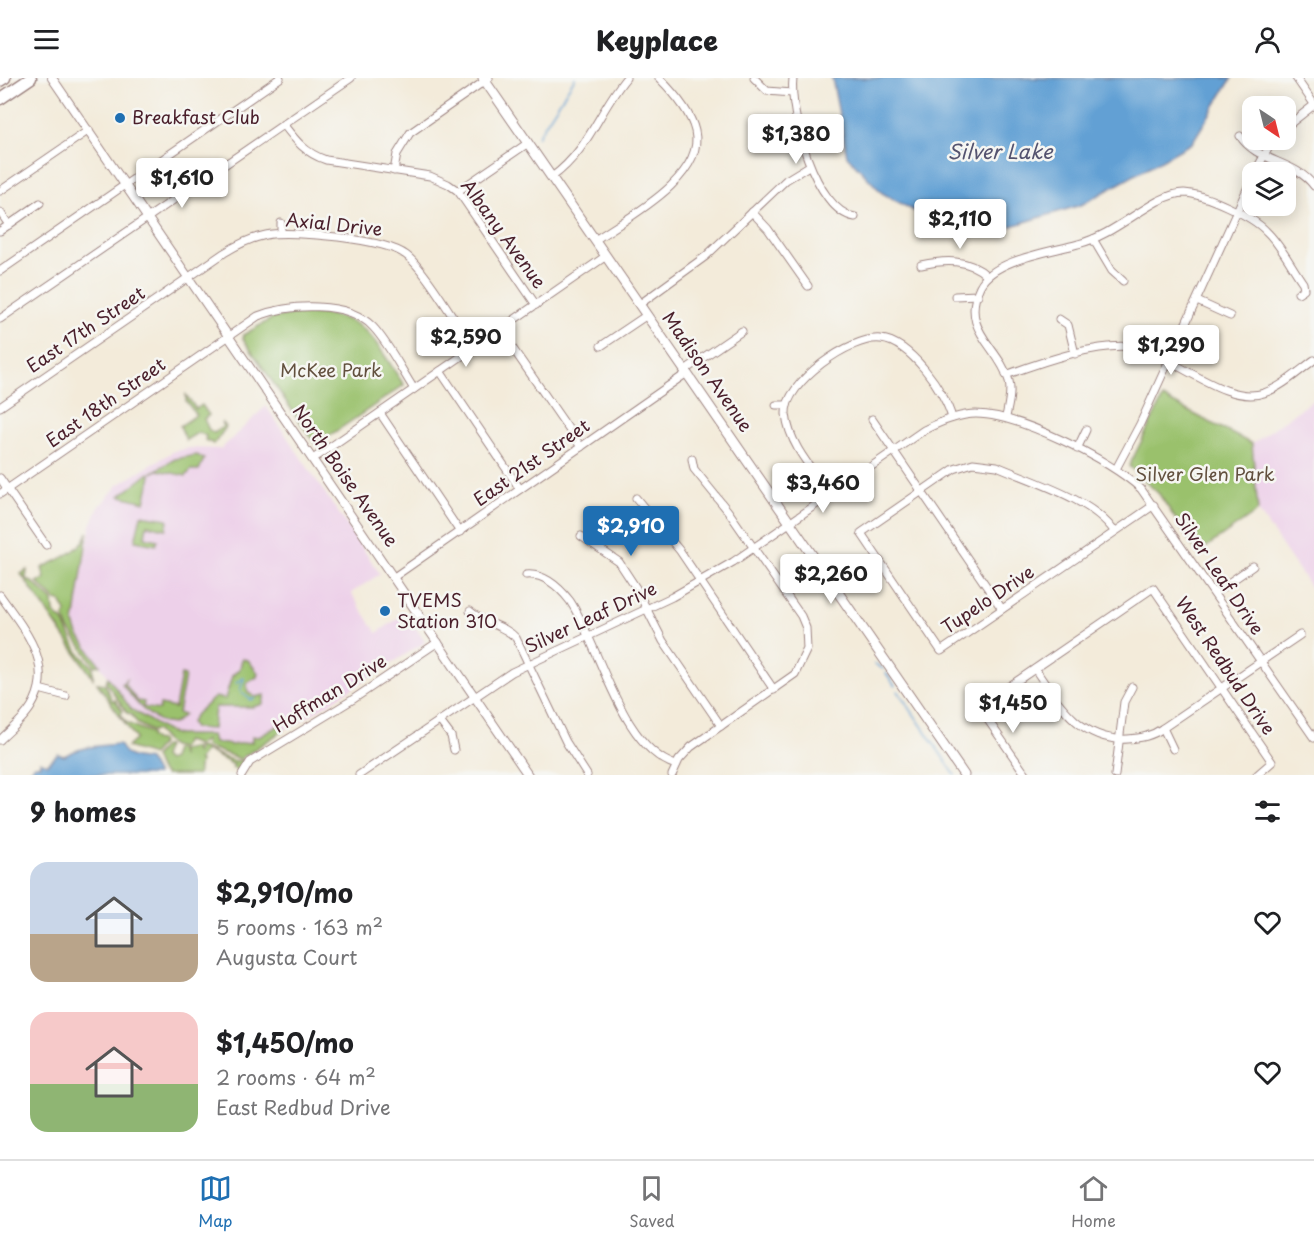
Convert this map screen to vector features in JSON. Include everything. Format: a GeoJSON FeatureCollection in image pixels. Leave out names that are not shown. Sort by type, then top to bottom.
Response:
{"type":"FeatureCollection","features":[{"type":"Feature","properties":{"kind":"highway"},"geometry":{"type":"LineString","coordinates":[[0,81],[5,78]]}},
{"type":"Feature","properties":{"kind":"highway"},"geometry":{"type":"LineString","coordinates":[[0,99],[31,78]]}},
{"type":"Feature","properties":{"kind":"main road","name":"Madison Avenue"},"geometry":{"type":"LineString","coordinates":[[486,79],[964,775]]}},
{"type":"Feature","properties":{"kind":"street","name":"North Boise Avenue"},"geometry":{"type":"LineString","coordinates":[[52,78],[528,775]]}},
{"type":"Feature","properties":{"kind":"street"},"geometry":{"type":"LineString","coordinates":[[0,271],[280,78]]}},
{"type":"Feature","properties":{"kind":"street"},"geometry":{"type":"LineString","coordinates":[[0,319],[351,78]]}},
{"type":"Feature","properties":{"kind":"street"},"geometry":{"type":"LineString","coordinates":[[552,177],[582,149],[609,99],[626,78]]}},
{"type":"Feature","properties":{"kind":"street"},"geometry":{"type":"LineString","coordinates":[[595,240],[659,195],[692,162],[696,142],[692,123],[659,78]]}},
{"type":"Feature","properties":{"kind":"street"},"geometry":{"type":"LineString","coordinates":[[754,78],[767,91],[792,93]]}},
{"type":"Feature","properties":{"kind":"street"},"geometry":{"type":"LineString","coordinates":[[793,78],[795,117],[809,166],[834,205],[847,216],[855,217]]}},
{"type":"Feature","properties":{"kind":"street"},"geometry":{"type":"LineString","coordinates":[[1296,78],[1314,105],[1296,119]]}},
{"type":"Feature","properties":{"kind":"street"},"geometry":{"type":"LineString","coordinates":[[394,171],[397,154],[410,134],[486,79]]}},
{"type":"Feature","properties":{"kind":"street","name":"Albany Avenue"},"geometry":{"type":"LineString","coordinates":[[283,124],[299,145],[315,156],[436,177],[458,191],[536,305]]}},
{"type":"Feature","properties":{"kind":"street"},"geometry":{"type":"LineString","coordinates":[[0,191],[89,130]]}},
{"type":"Feature","properties":{"kind":"street"},"geometry":{"type":"LineString","coordinates":[[1240,136],[1246,147],[1302,173],[1314,186]]}},
{"type":"Feature","properties":{"kind":"street"},"geometry":{"type":"LineString","coordinates":[[458,191],[528,143]]}},
{"type":"Feature","properties":{"kind":"street"},"geometry":{"type":"LineString","coordinates":[[1260,162],[1266,150]]}},
{"type":"Feature","properties":{"kind":"street"},"geometry":{"type":"LineString","coordinates":[[640,304],[706,256],[790,176],[809,166]]}},
{"type":"Feature","properties":{"kind":"street"},"geometry":{"type":"LineString","coordinates":[[1006,417],[1010,396],[1006,375],[977,326],[974,310],[987,276],[1006,265],[1093,239],[1184,193],[1207,199],[1236,212],[1268,233],[1303,283],[1304,289],[1298,293]]}},
{"type":"Feature","properties":{"kind":"street"},"geometry":{"type":"LineString","coordinates":[[1116,468],[1170,361],[1242,199]]}},
{"type":"Feature","properties":{"kind":"street"},"geometry":{"type":"LineString","coordinates":[[0,231],[40,203]]}},
{"type":"Feature","properties":{"kind":"street"},"geometry":{"type":"LineString","coordinates":[[0,212],[9,225]]}},
{"type":"Feature","properties":{"kind":"street"},"geometry":{"type":"LineString","coordinates":[[752,212],[768,229],[808,286]]}},
{"type":"Feature","properties":{"kind":"street"},"geometry":{"type":"LineString","coordinates":[[281,223],[281,233]]}},
{"type":"Feature","properties":{"kind":"street","name":"Axial Drive"},"geometry":{"type":"LineString","coordinates":[[190,278],[235,247],[265,235],[281,233],[381,244],[401,252],[417,266],[473,348]]}},
{"type":"Feature","properties":{"kind":"street"},"geometry":{"type":"LineString","coordinates":[[1093,239],[1112,272],[1123,280]]}},
{"type":"Feature","properties":{"kind":"street"},"geometry":{"type":"LineString","coordinates":[[313,459],[606,256]]}},
{"type":"Feature","properties":{"kind":"street"},"geometry":{"type":"LineString","coordinates":[[921,265],[961,262],[976,267],[987,276]]}},
{"type":"Feature","properties":{"kind":"street","name":"East 17th Street"},"geometry":{"type":"LineString","coordinates":[[0,407],[190,278]]}},
{"type":"Feature","properties":{"kind":"street"},"geometry":{"type":"LineString","coordinates":[[955,296],[978,295]]}},
{"type":"Feature","properties":{"kind":"street"},"geometry":{"type":"LineString","coordinates":[[1197,301],[1230,316]]}},
{"type":"Feature","properties":{"kind":"street","name":"East 18th Street"},"geometry":{"type":"LineString","coordinates":[[0,494],[258,316],[282,308],[309,306],[348,312],[373,327],[414,389]]}},
{"type":"Feature","properties":{"kind":"street"},"geometry":{"type":"LineString","coordinates":[[601,346],[647,315]]}},
{"type":"Feature","properties":{"kind":"street"},"geometry":{"type":"LineString","coordinates":[[1059,319],[1068,325],[1076,354]]}},
{"type":"Feature","properties":{"kind":"street"},"geometry":{"type":"LineString","coordinates":[[500,330],[581,447]]}},
{"type":"Feature","properties":{"kind":"street","name":"East 21st Street"},"geometry":{"type":"LineString","coordinates":[[394,577],[742,331]]}},
{"type":"Feature","properties":{"kind":"street"},"geometry":{"type":"LineString","coordinates":[[830,494],[793,440],[788,426],[787,405],[800,384],[827,361],[861,342],[882,339],[902,346],[918,361],[946,403],[952,418]]}},
{"type":"Feature","properties":{"kind":"street"},"geometry":{"type":"LineString","coordinates":[[1006,375],[1042,361],[1131,347],[1170,361],[1232,391],[1253,395],[1270,390],[1314,360]]}},
{"type":"Feature","properties":{"kind":"street"},"geometry":{"type":"LineString","coordinates":[[440,371],[520,489]]}},
{"type":"Feature","properties":{"kind":"street"},"geometry":{"type":"LineString","coordinates":[[776,405],[787,405]]}},
{"type":"Feature","properties":{"kind":"street"},"geometry":{"type":"LineString","coordinates":[[380,413],[460,531]]}},
{"type":"Feature","properties":{"kind":"street","name":"Silver Leaf Drive"},"geometry":{"type":"LineString","coordinates":[[359,775],[475,696],[530,663],[700,582],[755,547],[924,430],[952,418],[976,414],[1006,417],[1077,449],[1116,468],[1142,489],[1261,662],[1313,733]]}},
{"type":"Feature","properties":{"kind":"street"},"geometry":{"type":"LineString","coordinates":[[872,419],[1002,609]]}},
{"type":"Feature","properties":{"kind":"street"},"geometry":{"type":"LineString","coordinates":[[1077,449],[1086,430]]}},
{"type":"Feature","properties":{"kind":"street"},"geometry":{"type":"LineString","coordinates":[[672,775],[676,765],[691,747],[795,674],[811,650],[801,616],[755,547],[694,470],[693,459]]}},
{"type":"Feature","properties":{"kind":"street","name":"Tupelo Drive"},"geometry":{"type":"LineString","coordinates":[[1114,531],[1103,517],[1088,507],[989,464],[973,463],[954,469],[861,533],[941,651],[1154,505]]}},
{"type":"Feature","properties":{"kind":"street"},"geometry":{"type":"LineString","coordinates":[[0,478],[46,545]]}},
{"type":"Feature","properties":{"kind":"street"},"geometry":{"type":"LineString","coordinates":[[636,498],[643,510],[680,551],[774,690]]}},
{"type":"Feature","properties":{"kind":"street"},"geometry":{"type":"LineString","coordinates":[[581,536],[619,562],[636,588],[663,641],[721,726]]}},
{"type":"Feature","properties":{"kind":"street"},"geometry":{"type":"LineString","coordinates":[[1214,593],[1253,566]]}},
{"type":"Feature","properties":{"kind":"street"},"geometry":{"type":"LineString","coordinates":[[526,574],[537,573],[560,589],[578,612],[632,729],[651,750],[676,765]]}},
{"type":"Feature","properties":{"kind":"street","name":"West Redbud Drive"},"geometry":{"type":"LineString","coordinates":[[1035,669],[1153,588],[1272,762],[1257,775]]}},
{"type":"Feature","properties":{"kind":"street"},"geometry":{"type":"LineString","coordinates":[[0,595],[37,650],[40,665],[39,689],[31,708],[0,740]]}},
{"type":"Feature","properties":{"kind":"street"},"geometry":{"type":"LineString","coordinates":[[470,611],[479,619],[500,625],[513,635],[530,663],[566,741],[587,775]]}},
{"type":"Feature","properties":{"kind":"street"},"geometry":{"type":"LineString","coordinates":[[1026,775],[979,707],[1035,669],[1062,707],[1078,724],[1090,732],[1119,739],[1139,738],[1163,728],[1300,635]]}},
{"type":"Feature","properties":{"kind":"street","name":"Hoffman Drive"},"geometry":{"type":"LineString","coordinates":[[242,775],[250,762],[352,700],[438,642]]}},
{"type":"Feature","properties":{"kind":"street"},"geometry":{"type":"LineString","coordinates":[[1115,775],[1124,702],[1132,687]]}},
{"type":"Feature","properties":{"kind":"street"},"geometry":{"type":"LineString","coordinates":[[39,689],[66,696]]}},
{"type":"Feature","properties":{"kind":"street"},"geometry":{"type":"LineString","coordinates":[[439,720],[451,736],[454,750]]}},
{"type":"Feature","properties":{"kind":"street"},"geometry":{"type":"LineString","coordinates":[[1163,728],[1173,749]]}},
{"type":"Feature","properties":{"kind":"shaded area"},"geometry":{"type":"Polygon","coordinates":[[[1314,399],[1314,592],[1258,511],[1252,444],[1314,399]]]}},
{"type":"Feature","properties":{"kind":"shaded area"},"geometry":{"type":"Polygon","coordinates":[[[266,406],[380,574],[351,593],[377,633],[406,613],[425,642],[295,725],[284,730],[282,726],[252,742],[231,745],[213,742],[213,736],[174,734],[131,709],[76,631],[74,615],[91,525],[99,507],[118,485],[174,451],[190,448],[221,449],[266,406]]]}},
{"type":"Feature","properties":{"kind":"green space","name":"McKee Park"},"geometry":{"type":"Polygon","coordinates":[[[295,313],[337,317],[363,329],[373,339],[404,385],[316,445],[243,339],[243,335],[273,318],[295,313]]]}},
{"type":"Feature","properties":{"kind":"green space"},"geometry":{"type":"Polygon","coordinates":[[[186,395],[196,409],[202,405],[209,415],[204,419],[209,430],[214,433],[223,427],[222,422],[226,427],[214,444],[205,440],[206,436],[199,432],[186,440],[180,426],[196,415],[186,401],[186,395]]]}},
{"type":"Feature","properties":{"kind":"green space","name":"Silver Glen Park"},"geometry":{"type":"Polygon","coordinates":[[[1163,398],[1252,444],[1258,511],[1198,553],[1159,494],[1129,466],[1163,398]]]}},
{"type":"Feature","properties":{"kind":"green space"},"geometry":{"type":"Polygon","coordinates":[[[197,455],[204,459],[199,470],[191,470],[186,476],[158,470],[151,473],[175,459],[197,455]]]}},
{"type":"Feature","properties":{"kind":"green space"},"geometry":{"type":"Polygon","coordinates":[[[149,473],[151,476],[145,502],[120,496],[149,473]]]}},
{"type":"Feature","properties":{"kind":"green space"},"geometry":{"type":"Polygon","coordinates":[[[141,515],[167,519],[166,529],[147,525],[145,537],[158,540],[156,545],[135,541],[141,515]]]}},
{"type":"Feature","properties":{"kind":"green space"},"geometry":{"type":"Polygon","coordinates":[[[88,532],[74,623],[78,635],[100,665],[95,666],[68,628],[64,618],[66,612],[60,601],[55,600],[37,582],[45,579],[42,568],[76,549],[88,532]]]}},
{"type":"Feature","properties":{"kind":"green space"},"geometry":{"type":"Polygon","coordinates":[[[27,570],[26,579],[34,583],[53,601],[54,613],[63,621],[78,652],[93,667],[93,678],[21,574],[27,570]]]}},
{"type":"Feature","properties":{"kind":"green space"},"geometry":{"type":"Polygon","coordinates":[[[242,659],[248,660],[258,673],[257,677],[247,683],[248,692],[255,697],[265,695],[263,704],[253,707],[215,707],[213,729],[194,728],[191,722],[196,714],[215,697],[225,699],[232,676],[240,668],[242,659]]]}},
{"type":"Feature","properties":{"kind":"green space"},"geometry":{"type":"Polygon","coordinates":[[[181,675],[185,676],[178,713],[184,715],[173,724],[157,720],[150,715],[138,704],[122,684],[127,678],[124,683],[137,701],[144,702],[143,707],[159,710],[160,705],[175,708],[181,675]]]}},
{"type":"Feature","properties":{"kind":"green space"},"geometry":{"type":"Polygon","coordinates":[[[108,677],[131,709],[168,732],[178,735],[212,735],[214,742],[231,745],[252,742],[252,736],[259,737],[279,725],[284,730],[240,759],[205,746],[206,740],[198,745],[186,741],[181,748],[172,746],[156,730],[151,731],[138,724],[131,714],[127,713],[106,682],[108,677]]]}},
{"type":"Feature","properties":{"kind":"green space"},"geometry":{"type":"Polygon","coordinates":[[[97,683],[105,684],[112,700],[115,700],[122,710],[121,715],[127,723],[151,733],[151,737],[156,741],[160,740],[161,744],[152,755],[127,747],[136,739],[97,683]]]}},
{"type":"Feature","properties":{"kind":"green space"},"geometry":{"type":"Polygon","coordinates":[[[164,746],[167,746],[163,757],[167,761],[172,759],[175,749],[180,750],[181,757],[181,750],[197,747],[194,750],[196,753],[199,747],[228,759],[245,760],[239,771],[232,768],[234,765],[206,750],[198,760],[200,761],[198,775],[165,775],[159,769],[154,757],[164,746]]]}},
{"type":"Feature","properties":{"kind":"water","name":"Silver Lake"},"geometry":{"type":"Polygon","coordinates":[[[832,78],[1232,78],[1192,143],[1081,205],[982,235],[965,218],[923,216],[882,193],[847,156],[832,78]]]}},
{"type":"Feature","properties":{"kind":"water"},"geometry":{"type":"Polygon","coordinates":[[[119,744],[131,756],[149,760],[157,775],[26,775],[35,765],[40,765],[40,761],[47,764],[58,754],[64,756],[84,748],[119,744]]]}},
{"type":"Feature","properties":{"kind":"waterway"},"geometry":{"type":"LineString","coordinates":[[537,137],[575,78]]}},
{"type":"Feature","properties":{"kind":"waterway"},"geometry":{"type":"LineString","coordinates":[[875,664],[883,669]]}},
{"type":"Feature","properties":{"kind":"waterway"},"geometry":{"type":"LineString","coordinates":[[886,673],[895,686]]}},
{"type":"Feature","properties":{"kind":"waterway"},"geometry":{"type":"LineString","coordinates":[[236,683],[244,678],[240,691],[251,700],[255,698]]}},
{"type":"Feature","properties":{"kind":"waterway"},"geometry":{"type":"LineString","coordinates":[[898,691],[955,775]]}},
{"type":"Feature","properties":{"kind":"place","name":"Breakfast Club"},"geometry":{"type":"Point","coordinates":[120,118]}},
{"type":"Feature","properties":{"kind":"place","name":"TVEMS Station 310"},"geometry":{"type":"Point","coordinates":[385,611]}}]}
